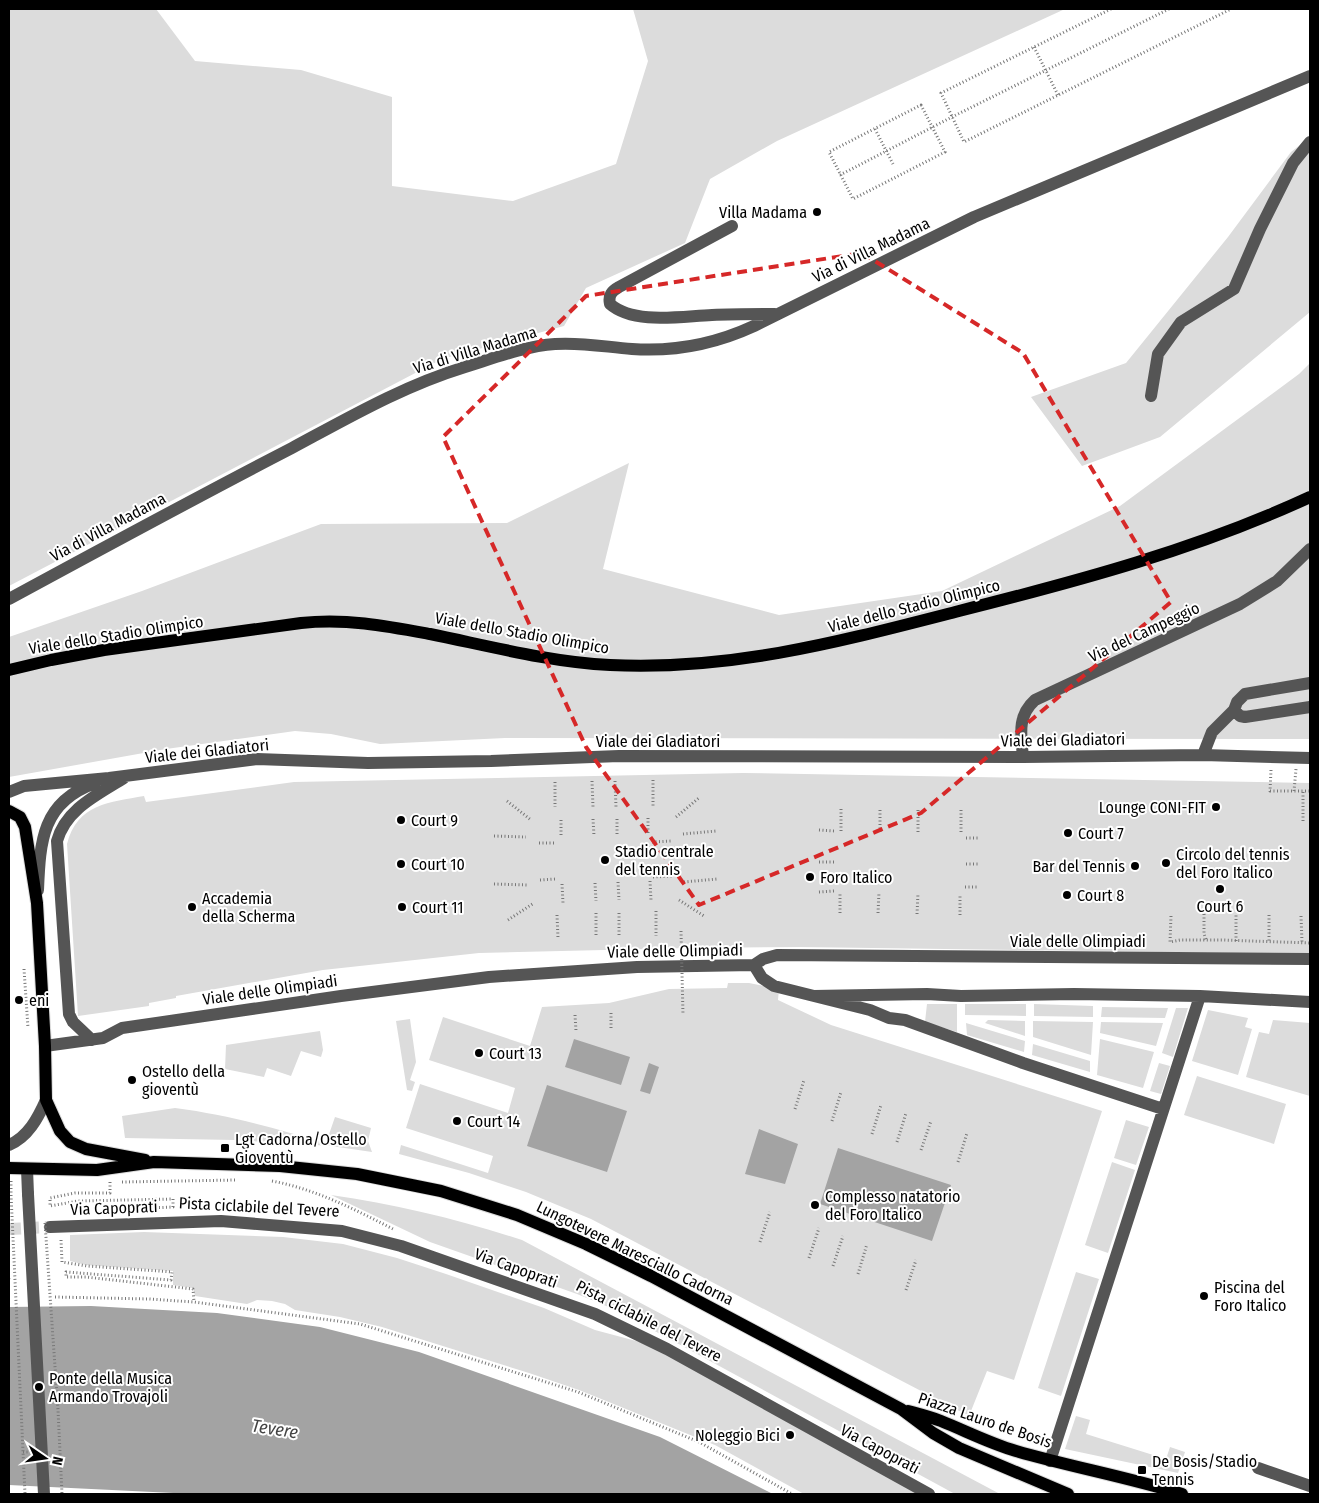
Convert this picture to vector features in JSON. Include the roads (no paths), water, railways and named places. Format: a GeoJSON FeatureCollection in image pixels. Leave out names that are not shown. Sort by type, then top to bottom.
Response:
{"type":"FeatureCollection","features":[{"type":"Feature","properties":{"kind":"main road","name":"Viale dello Stadio Olimpico"},"geometry":{"type":"LineString","coordinates":[[9,670],[104,650],[334,620],[366,623],[590,664],[663,665],[757,658],[840,642],[1007,599],[1158,556],[1215,538],[1310,497]]}},
{"type":"Feature","properties":{"kind":"main road"},"geometry":{"type":"LineString","coordinates":[[9,811],[20,817],[25,827],[37,903],[46,1100],[60,1131],[70,1142],[86,1149],[154,1162]]}},
{"type":"Feature","properties":{"kind":"main road","name":"Lungotevere Maresciallo Cadorna"},"geometry":{"type":"LineString","coordinates":[[9,1168],[28,1181],[154,1162],[280,1166],[325,1170],[398,1181],[441,1191],[488,1204],[586,1244],[651,1276],[901,1408]]}},
{"type":"Feature","properties":{"kind":"main road","name":"Piazza Lauro de Bosis"},"geometry":{"type":"LineString","coordinates":[[901,1408],[940,1421],[983,1440],[1050,1461],[1182,1494]]}},
{"type":"Feature","properties":{"kind":"main road","name":"Piazza Lauro de Bosis"},"geometry":{"type":"LineString","coordinates":[[901,1408],[933,1434],[960,1448],[1068,1494]]}},
{"type":"Feature","properties":{"kind":"street","name":"Via di Villa Madama"},"geometry":{"type":"LineString","coordinates":[[9,599],[243,473],[426,380],[531,348],[554,344],[587,344],[637,350],[691,347],[734,335],[974,217],[1310,76]]}},
{"type":"Feature","properties":{"kind":"street"},"geometry":{"type":"LineString","coordinates":[[1151,396],[1158,354],[1181,322],[1234,289],[1260,229],[1293,163],[1310,142]]}},
{"type":"Feature","properties":{"kind":"street"},"geometry":{"type":"LineString","coordinates":[[732,226],[619,287],[611,294],[609,298],[610,304],[621,312],[656,317],[712,314],[777,314]]}},
{"type":"Feature","properties":{"kind":"street","name":"Via del Campeggio"},"geometry":{"type":"LineString","coordinates":[[1023,757],[1020,732],[1022,720],[1027,708],[1035,700],[1240,604],[1277,581],[1310,549]]}},
{"type":"Feature","properties":{"kind":"street"},"geometry":{"type":"LineString","coordinates":[[1200,755],[1212,732],[1234,710],[1237,702],[1245,694],[1310,683]]}},
{"type":"Feature","properties":{"kind":"street"},"geometry":{"type":"LineString","coordinates":[[1234,710],[1240,716],[1245,717],[1310,707]]}},
{"type":"Feature","properties":{"kind":"street","name":"Viale dei Gladiatori"},"geometry":{"type":"LineString","coordinates":[[9,792],[24,786],[128,776],[264,759],[368,763],[619,756],[1023,757],[1200,755],[1310,758]]}},
{"type":"Feature","properties":{"kind":"street"},"geometry":{"type":"LineString","coordinates":[[92,1040],[73,1022],[68,1011],[58,842],[62,827],[76,810],[128,776]]}},
{"type":"Feature","properties":{"kind":"street"},"geometry":{"type":"LineString","coordinates":[[37,903],[40,852],[51,816],[66,797],[109,778]]}},
{"type":"Feature","properties":{"kind":"street","name":"Viale delle Olimpiadi"},"geometry":{"type":"LineString","coordinates":[[45,1046],[103,1038],[122,1028],[341,996],[489,977],[637,967],[754,966],[762,959],[777,955],[1310,959]]}},
{"type":"Feature","properties":{"kind":"street"},"geometry":{"type":"LineString","coordinates":[[754,966],[762,978],[770,984],[870,1010],[889,1018],[905,1020],[1023,1063],[1163,1109]]}},
{"type":"Feature","properties":{"kind":"street"},"geometry":{"type":"LineString","coordinates":[[814,996],[1074,994],[1200,996],[1310,1002]]}},
{"type":"Feature","properties":{"kind":"street"},"geometry":{"type":"LineString","coordinates":[[1050,1461],[1200,996]]}},
{"type":"Feature","properties":{"kind":"street"},"geometry":{"type":"LineString","coordinates":[[9,1145],[18,1140],[29,1129],[46,1100]]}},
{"type":"Feature","properties":{"kind":"street"},"geometry":{"type":"LineString","coordinates":[[28,1181],[44,1494]]}},
{"type":"Feature","properties":{"kind":"street","name":"Via Capoprati"},"geometry":{"type":"LineString","coordinates":[[47,1224],[221,1221],[342,1231],[401,1246],[595,1314],[667,1350],[929,1494]]}},
{"type":"Feature","properties":{"kind":"street"},"geometry":{"type":"LineString","coordinates":[[1258,1468],[1310,1486]]}},
{"type":"Feature","properties":{"kind":"water"},"geometry":{"type":"Polygon","coordinates":[[[574,1039],[630,1057],[621,1085],[565,1067],[574,1039]]]}},
{"type":"Feature","properties":{"kind":"water"},"geometry":{"type":"Polygon","coordinates":[[[649,1063],[659,1067],[650,1094],[640,1091],[649,1063]]]}},
{"type":"Feature","properties":{"kind":"water"},"geometry":{"type":"Polygon","coordinates":[[[547,1085],[627,1111],[607,1172],[527,1146],[547,1085]]]}},
{"type":"Feature","properties":{"kind":"water"},"geometry":{"type":"Polygon","coordinates":[[[759,1129],[798,1144],[785,1184],[745,1174],[759,1129]]]}},
{"type":"Feature","properties":{"kind":"water"},"geometry":{"type":"Polygon","coordinates":[[[838,1148],[951,1185],[932,1241],[820,1204],[838,1148]]]}},
{"type":"Feature","properties":{"kind":"water","name":"Tevere"},"geometry":{"type":"Polygon","coordinates":[[[91,1306],[217,1313],[320,1327],[419,1352],[660,1437],[773,1494],[194,1494],[9,1485],[9,1307],[91,1306]]]}},
{"type":"Feature","properties":{"kind":"tunnel"},"geometry":{"type":"LineString","coordinates":[[9,1229],[50,1227]]}},
{"type":"Feature","properties":{"kind":"place","name":"Villa Madama"},"geometry":{"type":"Point","coordinates":[817,212]}},
{"type":"Feature","properties":{"kind":"place","name":"Lounge CONI-FIT"},"geometry":{"type":"Point","coordinates":[1216,807]}},
{"type":"Feature","properties":{"kind":"place","name":"Court 9"},"geometry":{"type":"Point","coordinates":[401,820]}},
{"type":"Feature","properties":{"kind":"place","name":"Court 7"},"geometry":{"type":"Point","coordinates":[1068,833]}},
{"type":"Feature","properties":{"kind":"place","name":"Stadio centrale del tennis"},"geometry":{"type":"Point","coordinates":[605,860]}},
{"type":"Feature","properties":{"kind":"place","name":"Circolo del tennis del Foro Italico"},"geometry":{"type":"Point","coordinates":[1166,863]}},
{"type":"Feature","properties":{"kind":"place","name":"Court 10"},"geometry":{"type":"Point","coordinates":[401,864]}},
{"type":"Feature","properties":{"kind":"place","name":"Bar del Tennis"},"geometry":{"type":"Point","coordinates":[1135,866]}},
{"type":"Feature","properties":{"kind":"place","name":"Foro Italico"},"geometry":{"type":"Point","coordinates":[810,877]}},
{"type":"Feature","properties":{"kind":"place","name":"Court 6"},"geometry":{"type":"Point","coordinates":[1220,889]}},
{"type":"Feature","properties":{"kind":"place","name":"Court 8"},"geometry":{"type":"Point","coordinates":[1067,895]}},
{"type":"Feature","properties":{"kind":"place","name":"Accademia della Scherma"},"geometry":{"type":"Point","coordinates":[192,907]}},
{"type":"Feature","properties":{"kind":"place","name":"Court 11"},"geometry":{"type":"Point","coordinates":[402,907]}},
{"type":"Feature","properties":{"kind":"place","name":"eni"},"geometry":{"type":"Point","coordinates":[19,1000]}},
{"type":"Feature","properties":{"kind":"place","name":"Court 13"},"geometry":{"type":"Point","coordinates":[479,1053]}},
{"type":"Feature","properties":{"kind":"place","name":"Ostello della gioventù"},"geometry":{"type":"Point","coordinates":[132,1080]}},
{"type":"Feature","properties":{"kind":"place","name":"Court 14"},"geometry":{"type":"Point","coordinates":[457,1121]}},
{"type":"Feature","properties":{"kind":"place","name":"Lgt Cadorna/Ostello Gioventù"},"geometry":{"type":"Point","coordinates":[225,1148]}},
{"type":"Feature","properties":{"kind":"place","name":"Complesso natatorio del Foro Italico"},"geometry":{"type":"Point","coordinates":[815,1205]}},
{"type":"Feature","properties":{"kind":"place","name":"Piscina del Foro Italico"},"geometry":{"type":"Point","coordinates":[1204,1296]}},
{"type":"Feature","properties":{"kind":"place","name":"Ponte della Musica Armando Trovajoli"},"geometry":{"type":"Point","coordinates":[39,1387]}},
{"type":"Feature","properties":{"kind":"place","name":"Noleggio Bici"},"geometry":{"type":"Point","coordinates":[790,1435]}},
{"type":"Feature","properties":{"kind":"place","name":"De Bosis/Stadio Tennis"},"geometry":{"type":"Point","coordinates":[1142,1470]}}]}
